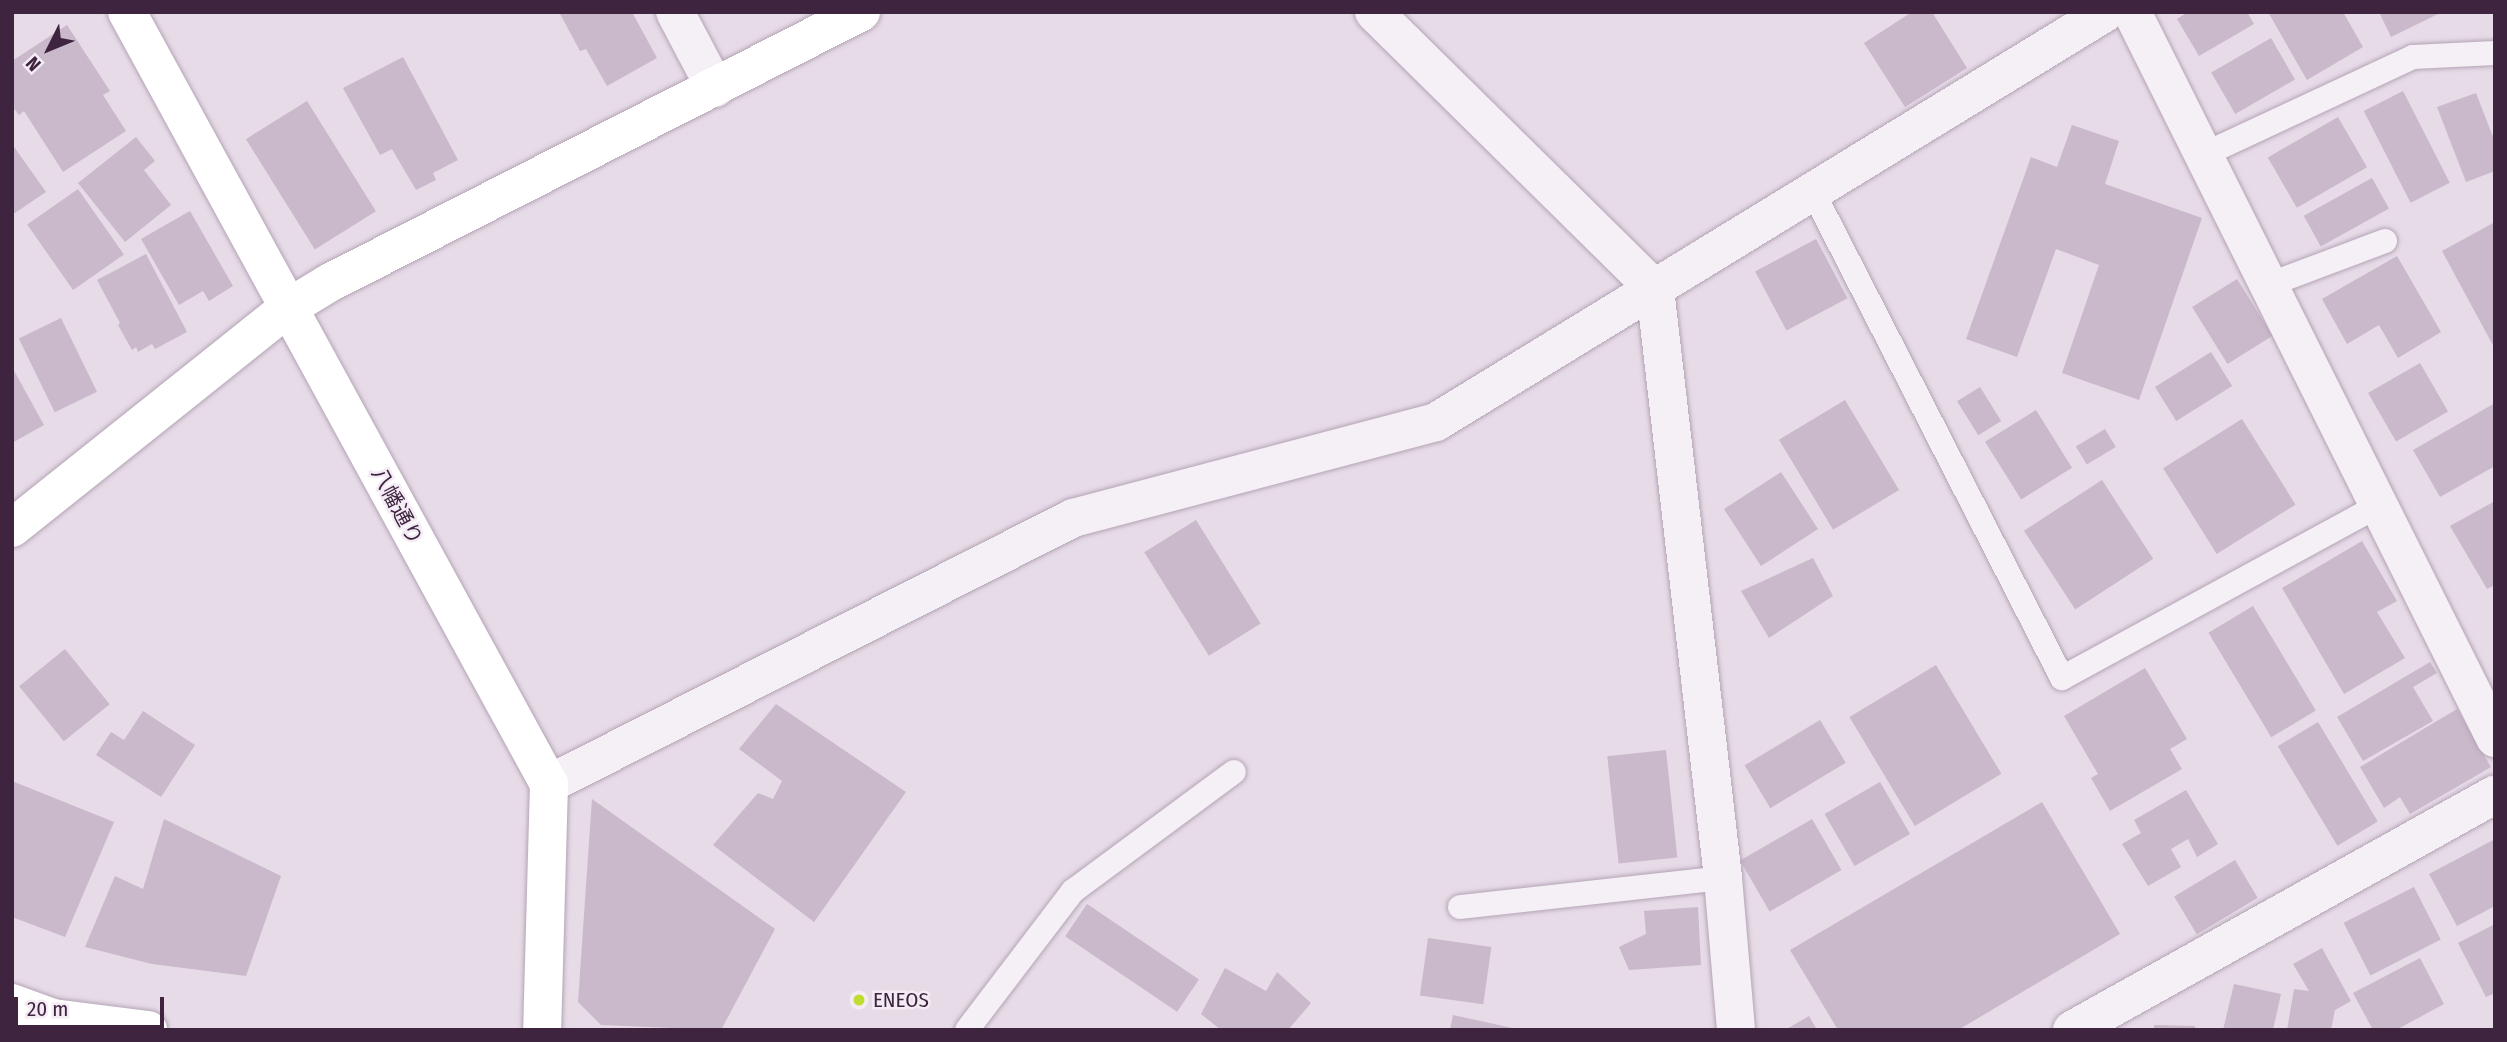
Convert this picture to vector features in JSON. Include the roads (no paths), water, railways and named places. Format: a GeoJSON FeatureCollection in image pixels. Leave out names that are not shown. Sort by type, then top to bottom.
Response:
{"type":"FeatureCollection","features":[{"type":"Feature","properties":{"kind":"street","name":"八幡通り"},"geometry":{"type":"LineString","coordinates":[[127,12],[549,784]]}},
{"type":"Feature","properties":{"kind":"street"},"geometry":{"type":"LineString","coordinates":[[675,12],[715,88]]}},
{"type":"Feature","properties":{"kind":"street"},"geometry":{"type":"LineString","coordinates":[[12,528],[288,307],[329,283],[861,12]]}},
{"type":"Feature","properties":{"kind":"street"},"geometry":{"type":"LineString","coordinates":[[1374,12],[1655,289],[1723,878],[1736,1030]]}},
{"type":"Feature","properties":{"kind":"street"},"geometry":{"type":"LineString","coordinates":[[542,1030],[549,784],[1073,518],[1436,422],[2106,12]]}},
{"type":"Feature","properties":{"kind":"street"},"geometry":{"type":"LineString","coordinates":[[2132,12],[2495,738]]}},
{"type":"Feature","properties":{"kind":"street"},"geometry":{"type":"LineString","coordinates":[[2072,1030],[2495,795]]}},
{"type":"Feature","properties":{"kind":"street"},"geometry":{"type":"LineString","coordinates":[[12,1003],[53,1018],[148,1030]]}},
{"type":"Feature","properties":{"kind":"lane"},"geometry":{"type":"LineString","coordinates":[[2203,155],[2413,57],[2495,53]]}},
{"type":"Feature","properties":{"kind":"lane"},"geometry":{"type":"LineString","coordinates":[[1813,192],[2062,678],[2378,506]]}},
{"type":"Feature","properties":{"kind":"lane"},"geometry":{"type":"LineString","coordinates":[[2269,285],[2385,241]]}},
{"type":"Feature","properties":{"kind":"lane"},"geometry":{"type":"LineString","coordinates":[[967,1030],[1073,891],[1234,772]]}},
{"type":"Feature","properties":{"kind":"lane"},"geometry":{"type":"LineString","coordinates":[[1460,907],[1723,878]]}},
{"type":"Feature","properties":{"kind":"place","name":"ENEOS"},"geometry":{"type":"Point","coordinates":[859,1000]}}]}
